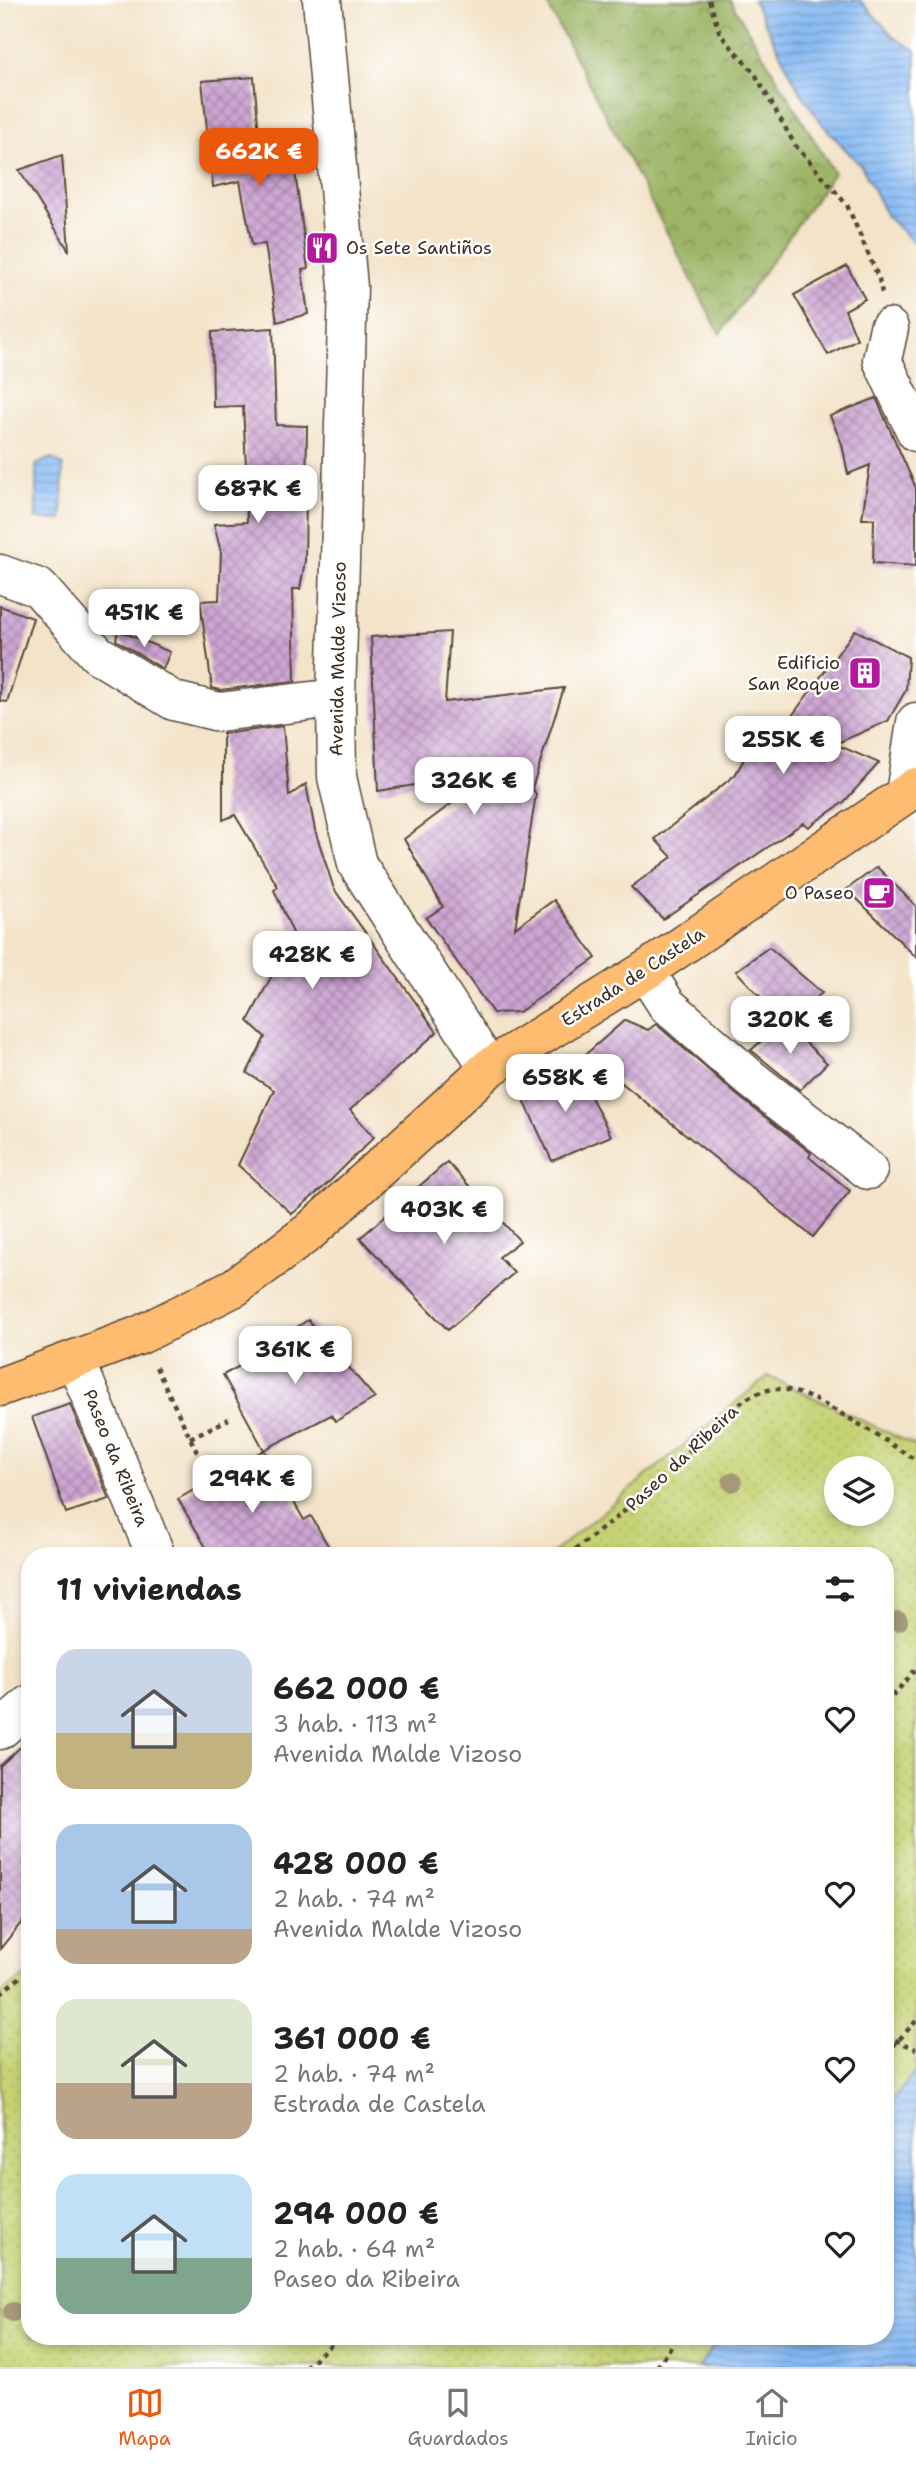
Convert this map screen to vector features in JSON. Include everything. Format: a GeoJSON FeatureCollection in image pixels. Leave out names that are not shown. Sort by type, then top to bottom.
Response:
{"type":"FeatureCollection","features":[{"type":"Feature","properties":{"kind":"main road","name":"Estrada de Castela"},"geometry":{"type":"LineString","coordinates":[[0,1388],[140,1335],[235,1287],[309,1232],[489,1068],[645,971],[911,790]]}},
{"type":"Feature","properties":{"kind":"street","name":"Avenida Malde Vizoso"},"geometry":{"type":"LineString","coordinates":[[322,0],[348,287],[336,698],[337,777],[357,864],[489,1068]]}},
{"type":"Feature","properties":{"kind":"street"},"geometry":{"type":"LineString","coordinates":[[889,328],[882,360],[916,432]]}},
{"type":"Feature","properties":{"kind":"street"},"geometry":{"type":"LineString","coordinates":[[0,575],[39,588],[97,654],[174,701],[219,712],[336,698]]}},
{"type":"Feature","properties":{"kind":"street"},"geometry":{"type":"LineString","coordinates":[[911,790],[916,722]]}},
{"type":"Feature","properties":{"kind":"street"},"geometry":{"type":"LineString","coordinates":[[645,971],[667,1005],[751,1079],[867,1170]]}},
{"type":"Feature","properties":{"kind":"street","name":"Paseo da Ribeira"},"geometry":{"type":"LineString","coordinates":[[76,1360],[152,1547]]}},
{"type":"Feature","properties":{"kind":"street"},"geometry":{"type":"LineString","coordinates":[[0,1730],[21,1712]]}},
{"type":"Feature","properties":{"kind":"path"},"geometry":{"type":"LineString","coordinates":[[709,0],[720,34],[755,74],[795,145],[847,205],[879,279],[889,328]]}},
{"type":"Feature","properties":{"kind":"path"},"geometry":{"type":"LineString","coordinates":[[140,1335],[207,1473]]}},
{"type":"Feature","properties":{"kind":"path","name":"Paseo da Ribeira"},"geometry":{"type":"LineString","coordinates":[[579,1547],[620,1515],[745,1399],[764,1391],[778,1388],[802,1392],[916,1460]]}},
{"type":"Feature","properties":{"kind":"path"},"geometry":{"type":"LineString","coordinates":[[190,1438],[229,1419]]}},
{"type":"Feature","properties":{"kind":"path"},"geometry":{"type":"LineString","coordinates":[[894,1695],[916,1669]]}},
{"type":"Feature","properties":{"kind":"path"},"geometry":{"type":"LineString","coordinates":[[0,1993],[21,1977]]}},
{"type":"Feature","properties":{"kind":"path"},"geometry":{"type":"LineString","coordinates":[[894,2045],[916,2021]]}},
{"type":"Feature","properties":{"kind":"path"},"geometry":{"type":"LineString","coordinates":[[894,2040],[916,2049]]}},
{"type":"Feature","properties":{"kind":"path"},"geometry":{"type":"LineString","coordinates":[[305,2367],[331,2345]]}},
{"type":"Feature","properties":{"kind":"path"},"geometry":{"type":"LineString","coordinates":[[657,2367],[672,2345]]}},
{"type":"Feature","properties":{"kind":"green space"},"geometry":{"type":"Polygon","coordinates":[[[545,0],[730,0],[834,173],[720,334],[545,0]]]}},
{"type":"Feature","properties":{"kind":"green space"},"geometry":{"type":"Polygon","coordinates":[[[768,1376],[916,1446],[916,2070],[894,2099],[894,1547],[560,1547],[768,1376]]]}},
{"type":"Feature","properties":{"kind":"green space"},"geometry":{"type":"Polygon","coordinates":[[[21,1979],[21,2345],[714,2345],[699,2367],[0,2367],[0,1994],[21,1979]]]}},
{"type":"Feature","properties":{"kind":"water"},"geometry":{"type":"Polygon","coordinates":[[[753,0],[860,0],[895,38],[916,50],[916,245],[886,215],[862,167],[823,125],[799,90],[753,0]]]}},
{"type":"Feature","properties":{"kind":"water"},"geometry":{"type":"Polygon","coordinates":[[[51,458],[63,465],[62,520],[36,519],[36,465],[51,458]]]}},
{"type":"Feature","properties":{"kind":"water"},"geometry":{"type":"Polygon","coordinates":[[[916,2070],[916,2367],[699,2367],[714,2345],[894,2345],[894,2099],[916,2070]]]}},
{"type":"Feature","properties":{"kind":"building"},"geometry":{"type":"Polygon","coordinates":[[[254,77],[259,135],[267,134],[267,167],[294,164],[308,269],[302,270],[308,314],[277,322],[265,244],[252,245],[240,181],[213,187],[202,81],[254,77]]]}},
{"type":"Feature","properties":{"kind":"building"},"geometry":{"type":"Polygon","coordinates":[[[62,155],[69,251],[19,170],[62,155]]]}},
{"type":"Feature","properties":{"kind":"building"},"geometry":{"type":"Polygon","coordinates":[[[847,266],[865,299],[845,310],[857,339],[828,355],[794,295],[847,266]]]}},
{"type":"Feature","properties":{"kind":"building"},"geometry":{"type":"Polygon","coordinates":[[[273,328],[276,425],[307,426],[305,561],[300,589],[293,589],[295,681],[220,690],[212,688],[200,601],[219,600],[221,552],[214,524],[247,522],[246,467],[243,406],[213,407],[212,332],[273,328]]]}},
{"type":"Feature","properties":{"kind":"building"},"geometry":{"type":"Polygon","coordinates":[[[876,398],[916,488],[916,566],[873,563],[874,519],[862,519],[870,465],[848,474],[842,444],[830,416],[876,398]]]}},
{"type":"Feature","properties":{"kind":"building"},"geometry":{"type":"Polygon","coordinates":[[[0,606],[33,618],[7,702],[0,701],[0,606]]]}},
{"type":"Feature","properties":{"kind":"building"},"geometry":{"type":"Polygon","coordinates":[[[118,630],[170,652],[163,669],[116,640],[118,630]]]}},
{"type":"Feature","properties":{"kind":"building"},"geometry":{"type":"Polygon","coordinates":[[[855,630],[908,657],[906,690],[888,721],[835,744],[879,763],[844,802],[808,827],[803,823],[663,919],[631,887],[672,857],[655,839],[735,775],[769,716],[786,724],[855,630]]]}},
{"type":"Feature","properties":{"kind":"building"},"geometry":{"type":"Polygon","coordinates":[[[450,632],[445,702],[564,688],[532,788],[536,794],[515,928],[554,900],[596,958],[519,1012],[493,1013],[426,918],[443,907],[404,839],[494,772],[378,791],[371,637],[450,632]]]}},
{"type":"Feature","properties":{"kind":"building"},"geometry":{"type":"Polygon","coordinates":[[[283,726],[289,796],[306,784],[315,830],[334,889],[437,1032],[350,1110],[374,1137],[325,1186],[292,1214],[238,1165],[274,1090],[247,1073],[265,1037],[248,1021],[280,960],[301,951],[274,890],[278,887],[235,815],[223,820],[223,734],[283,726]]]}},
{"type":"Feature","properties":{"kind":"building"},"geometry":{"type":"Polygon","coordinates":[[[877,867],[916,906],[916,957],[847,889],[877,867]]]}},
{"type":"Feature","properties":{"kind":"building"},"geometry":{"type":"Polygon","coordinates":[[[769,947],[822,993],[784,1022],[736,971],[769,947]]]}},
{"type":"Feature","properties":{"kind":"building"},"geometry":{"type":"Polygon","coordinates":[[[625,1020],[648,1030],[656,1024],[737,1095],[811,1153],[809,1157],[850,1191],[813,1237],[586,1054],[625,1020]]]}},
{"type":"Feature","properties":{"kind":"building"},"geometry":{"type":"Polygon","coordinates":[[[784,1022],[827,1063],[800,1090],[751,1050],[784,1022]]]}},
{"type":"Feature","properties":{"kind":"building"},"geometry":{"type":"Polygon","coordinates":[[[574,1064],[611,1136],[552,1161],[521,1094],[574,1064]]]}},
{"type":"Feature","properties":{"kind":"building"},"geometry":{"type":"Polygon","coordinates":[[[447,1162],[520,1241],[499,1257],[514,1273],[448,1330],[360,1238],[447,1162]]]}},
{"type":"Feature","properties":{"kind":"building"},"geometry":{"type":"Polygon","coordinates":[[[308,1320],[375,1398],[336,1421],[331,1415],[264,1450],[223,1375],[273,1348],[270,1344],[308,1320]]]}},
{"type":"Feature","properties":{"kind":"building"},"geometry":{"type":"Polygon","coordinates":[[[70,1404],[109,1499],[66,1513],[32,1417],[70,1404]]]}},
{"type":"Feature","properties":{"kind":"building"},"geometry":{"type":"Polygon","coordinates":[[[264,1450],[304,1520],[311,1516],[329,1547],[206,1547],[178,1499],[264,1450]]]}},
{"type":"Feature","properties":{"kind":"building"},"geometry":{"type":"Polygon","coordinates":[[[21,1746],[21,1923],[0,1949],[0,1766],[21,1746]]]}},
{"type":"Feature","properties":{"kind":"place","name":"Os Sete Santiños"},"geometry":{"type":"Point","coordinates":[322,248]}},
{"type":"Feature","properties":{"kind":"place","name":"Edificio San Roque"},"geometry":{"type":"Point","coordinates":[865,673]}},
{"type":"Feature","properties":{"kind":"place","name":"O Paseo"},"geometry":{"type":"Point","coordinates":[879,893]}}]}
